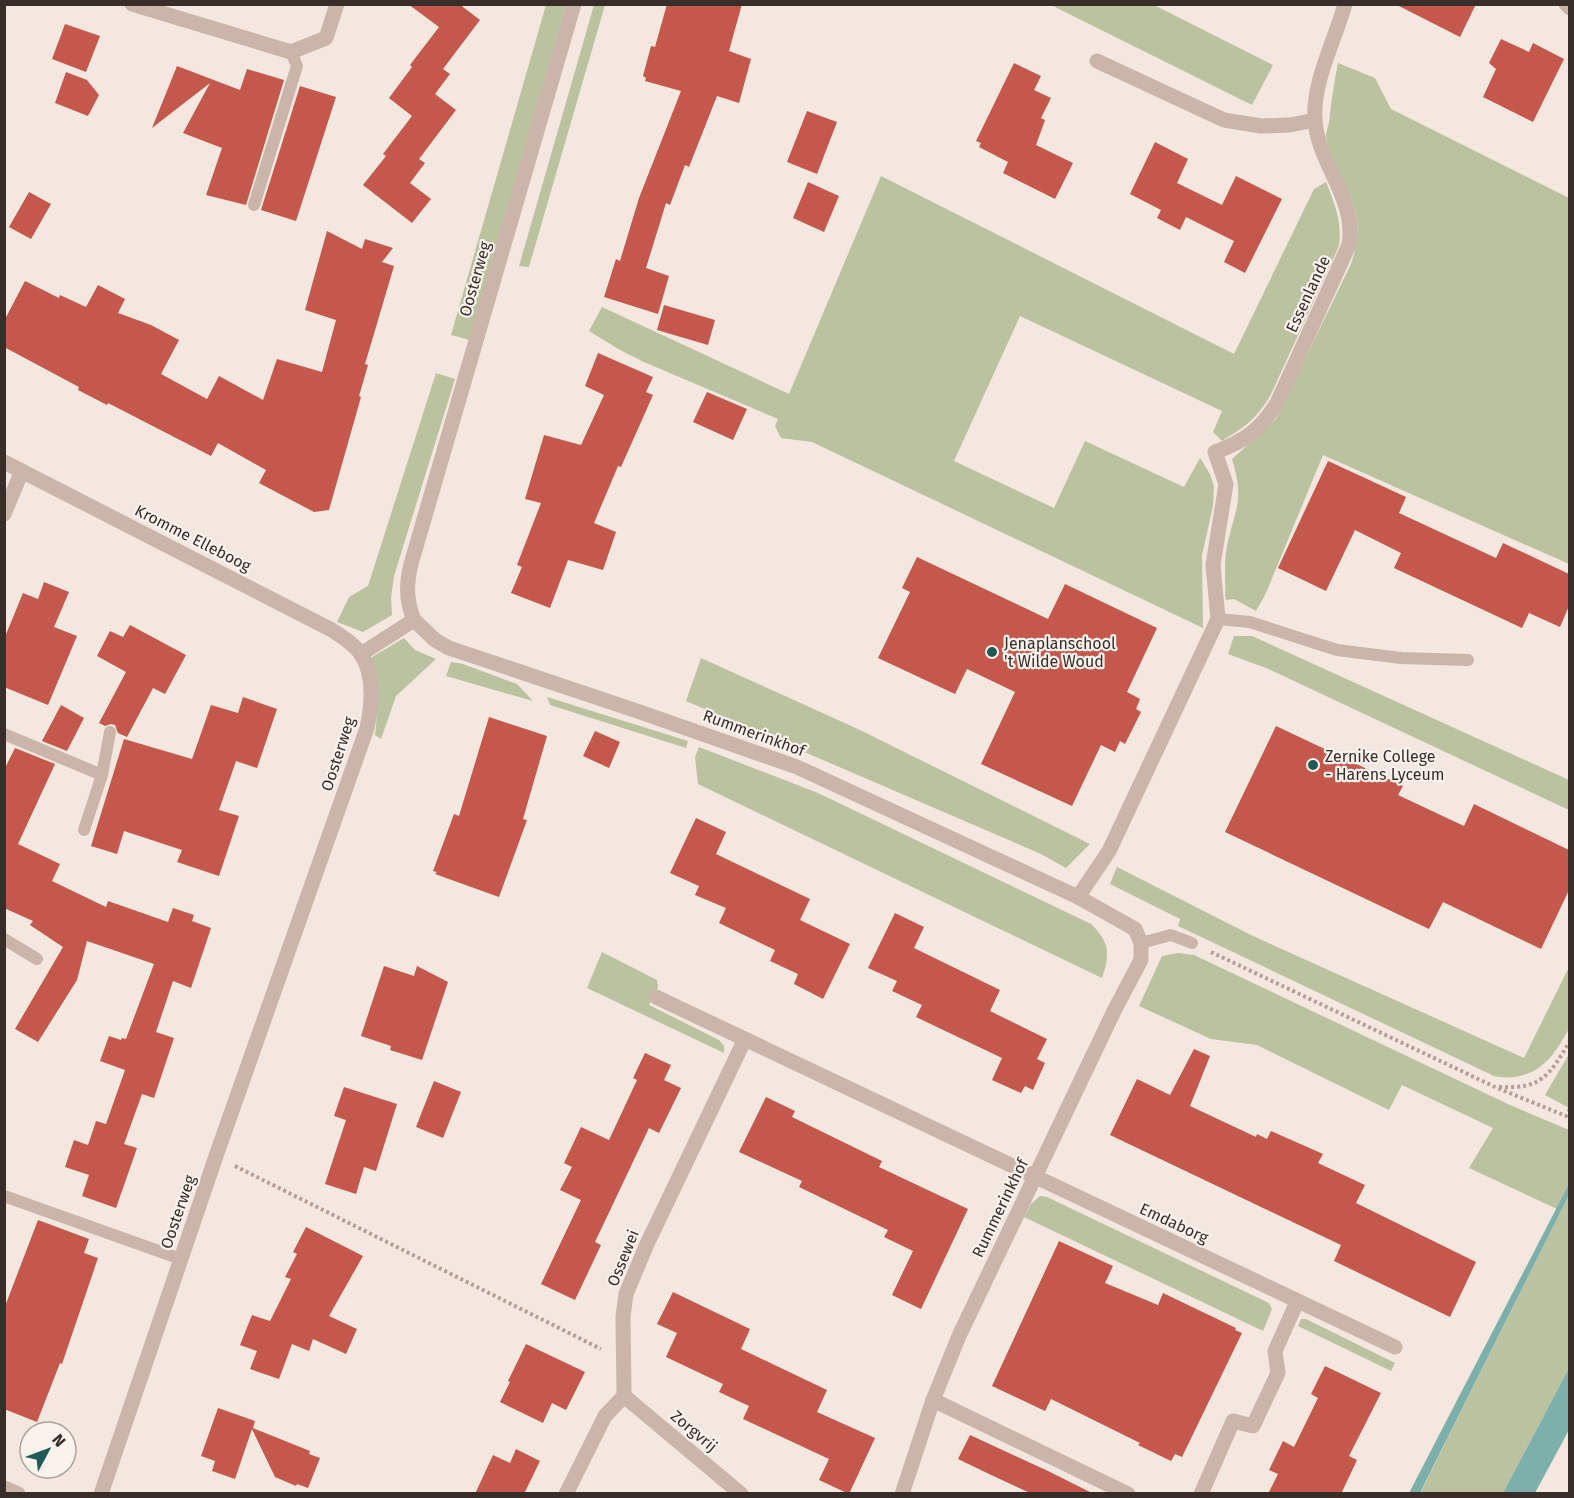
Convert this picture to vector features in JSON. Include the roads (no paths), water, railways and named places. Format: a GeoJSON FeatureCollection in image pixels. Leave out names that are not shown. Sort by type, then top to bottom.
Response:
{"type":"FeatureCollection","features":[{"type":"Feature","properties":{"kind":"street"},"geometry":{"type":"LineString","coordinates":[[132,4],[291,52],[326,38],[337,4]]}},
{"type":"Feature","properties":{"kind":"street","name":"Oosterweg"},"geometry":{"type":"LineString","coordinates":[[414,620],[407,595],[407,579],[574,4]]}},
{"type":"Feature","properties":{"kind":"street","name":"Essenlande"},"geometry":{"type":"LineString","coordinates":[[1218,619],[1213,565],[1227,484],[1215,452],[1235,444],[1265,421],[1277,403],[1349,245],[1351,224],[1349,213],[1343,195],[1323,155],[1315,120],[1317,95],[1345,4]]}},
{"type":"Feature","properties":{"kind":"street"},"geometry":{"type":"LineString","coordinates":[[1566,4],[1569,8]]}},
{"type":"Feature","properties":{"kind":"street"},"geometry":{"type":"LineString","coordinates":[[1097,61],[1224,120],[1261,126],[1315,120]]}},
{"type":"Feature","properties":{"kind":"street","name":"Kromme Elleboog"},"geometry":{"type":"LineString","coordinates":[[4,462],[318,622],[342,637],[361,654]]}},
{"type":"Feature","properties":{"kind":"street"},"geometry":{"type":"LineString","coordinates":[[4,514],[22,471]]}},
{"type":"Feature","properties":{"kind":"street"},"geometry":{"type":"LineString","coordinates":[[1077,897],[1109,851],[1218,619]]}},
{"type":"Feature","properties":{"kind":"street"},"geometry":{"type":"LineString","coordinates":[[361,654],[414,620]]}},
{"type":"Feature","properties":{"kind":"street","name":"Rummerinkhof"},"geometry":{"type":"LineString","coordinates":[[414,620],[435,640],[449,648],[797,767],[1077,897],[1135,929],[1141,943],[1141,960],[1115,1009],[959,1336],[933,1400],[902,1494]]}},
{"type":"Feature","properties":{"kind":"street","name":"Oosterweg"},"geometry":{"type":"LineString","coordinates":[[101,1494],[216,1156],[367,728],[371,707],[370,684],[361,654]]}},
{"type":"Feature","properties":{"kind":"street"},"geometry":{"type":"LineString","coordinates":[[656,997],[1035,1178]]}},
{"type":"Feature","properties":{"kind":"street","name":"Ossewei"},"geometry":{"type":"LineString","coordinates":[[624,1395],[623,1317],[626,1294],[647,1244],[745,1039]]}},
{"type":"Feature","properties":{"kind":"street","name":"Emdaborg"},"geometry":{"type":"LineString","coordinates":[[1035,1178],[1395,1347]]}},
{"type":"Feature","properties":{"kind":"street"},"geometry":{"type":"LineString","coordinates":[[1201,1494],[1233,1421],[1252,1426],[1278,1373],[1275,1351],[1297,1302]]}},
{"type":"Feature","properties":{"kind":"street"},"geometry":{"type":"LineString","coordinates":[[566,1494],[605,1416],[624,1395]]}},
{"type":"Feature","properties":{"kind":"street","name":"Zorgvrij"},"geometry":{"type":"LineString","coordinates":[[624,1395],[741,1494]]}},
{"type":"Feature","properties":{"kind":"street"},"geometry":{"type":"LineString","coordinates":[[933,1400],[1128,1494]]}},
{"type":"Feature","properties":{"kind":"street"},"geometry":{"type":"LineString","coordinates":[[4,1488],[18,1494]]}},
{"type":"Feature","properties":{"kind":"lane"},"geometry":{"type":"LineString","coordinates":[[254,205],[297,66],[291,52]]}},
{"type":"Feature","properties":{"kind":"lane"},"geometry":{"type":"LineString","coordinates":[[1218,619],[1250,622],[1337,650],[1401,658],[1468,660]]}},
{"type":"Feature","properties":{"kind":"lane"},"geometry":{"type":"LineString","coordinates":[[84,830],[102,775],[110,732]]}},
{"type":"Feature","properties":{"kind":"lane"},"geometry":{"type":"LineString","coordinates":[[4,734],[102,775]]}},
{"type":"Feature","properties":{"kind":"lane"},"geometry":{"type":"LineString","coordinates":[[1141,943],[1171,935],[1192,943]]}},
{"type":"Feature","properties":{"kind":"lane"},"geometry":{"type":"LineString","coordinates":[[4,939],[37,959]]}},
{"type":"Feature","properties":{"kind":"lane"},"geometry":{"type":"LineString","coordinates":[[4,1196],[181,1259]]}},
{"type":"Feature","properties":{"kind":"water"},"geometry":{"type":"Polygon","coordinates":[[[1569,1184],[1569,1195],[1420,1493],[1409,1493],[1569,1184]]]}},
{"type":"Feature","properties":{"kind":"water"},"geometry":{"type":"Polygon","coordinates":[[[1569,1368],[1569,1430],[1535,1493],[1503,1493],[1569,1368]]]}},
{"type":"Feature","properties":{"kind":"place","name":"Jenaplanschool 't Wilde Woud"},"geometry":{"type":"Point","coordinates":[992,652]}},
{"type":"Feature","properties":{"kind":"place","name":"Zernike College - Harens Lyceum"},"geometry":{"type":"Point","coordinates":[1313,765]}}]}
